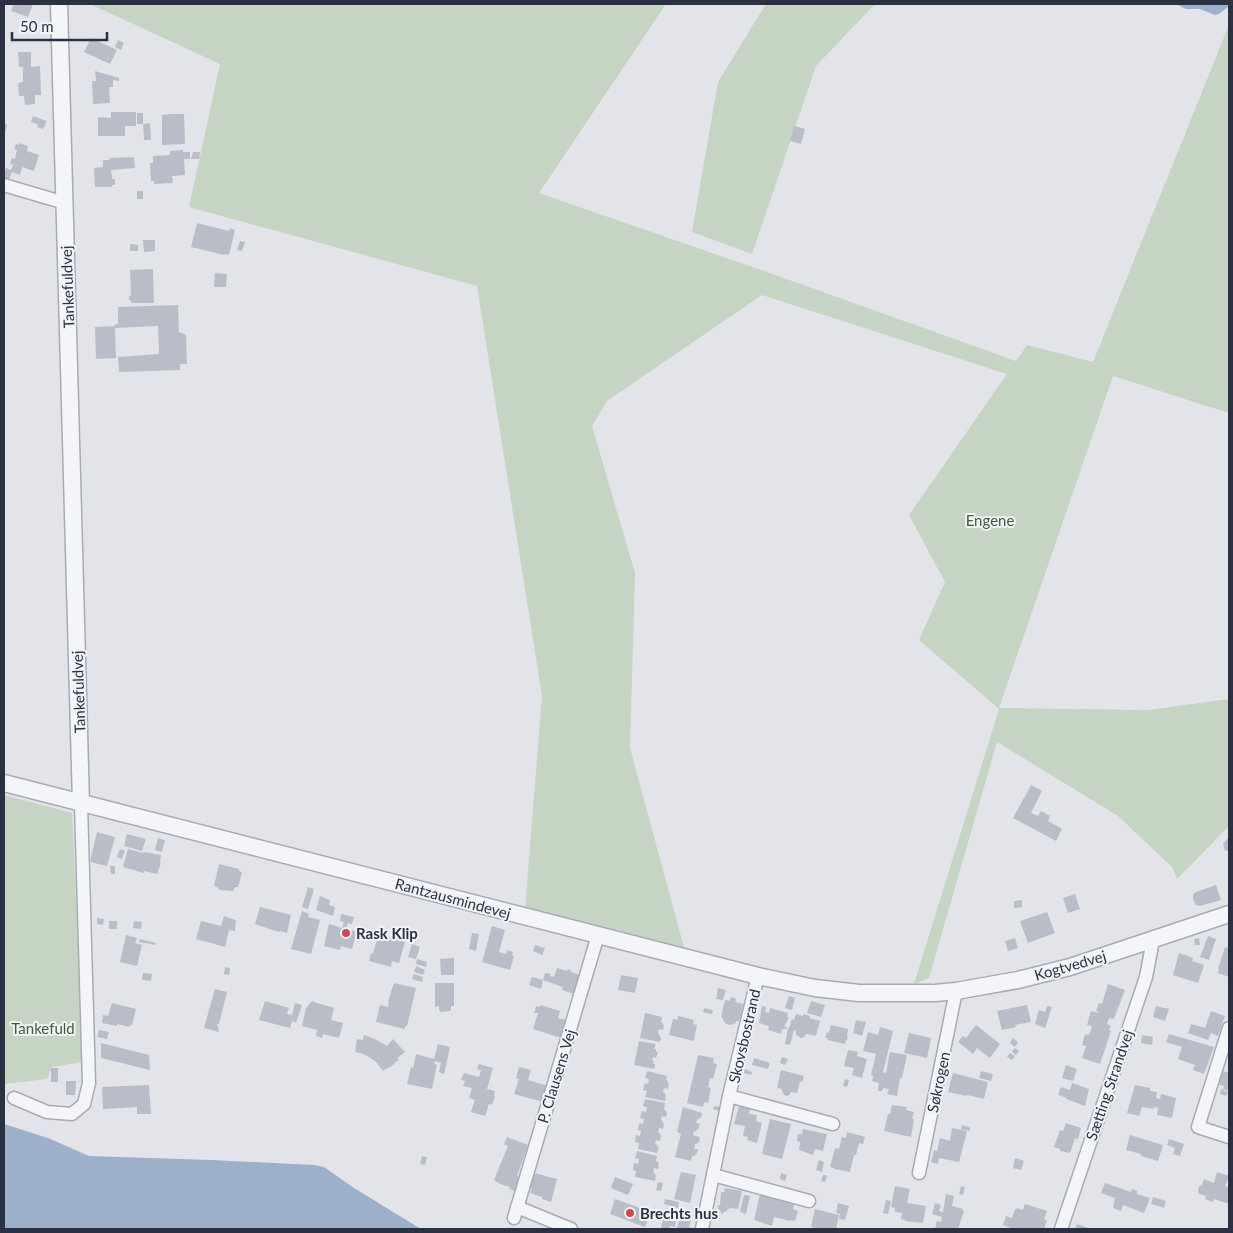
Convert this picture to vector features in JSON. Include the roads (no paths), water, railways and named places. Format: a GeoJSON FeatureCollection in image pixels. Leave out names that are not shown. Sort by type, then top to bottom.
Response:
{"type":"FeatureCollection","features":[{"type":"Feature","properties":{"kind":"street","name":"Tankefuldvej"},"geometry":{"type":"LineString","coordinates":[[14,1098],[47,1112],[72,1114],[84,1104],[89,1083],[59,4]]}},
{"type":"Feature","properties":{"kind":"street"},"geometry":{"type":"LineString","coordinates":[[4,185],[65,203]]}},
{"type":"Feature","properties":{"kind":"street","name":"Rantzausmindevej"},"geometry":{"type":"LineString","coordinates":[[4,784],[758,976],[815,988],[858,993],[906,993]]}},
{"type":"Feature","properties":{"kind":"street","name":"Kogtvedvej"},"geometry":{"type":"LineString","coordinates":[[906,993],[956,991],[1018,980],[1070,967],[1229,914]]}},
{"type":"Feature","properties":{"kind":"street","name":"P. Clausens Vej"},"geometry":{"type":"LineString","coordinates":[[571,1229],[516,1213],[598,935]]}},
{"type":"Feature","properties":{"kind":"street","name":"Sætting Strandvej"},"geometry":{"type":"LineString","coordinates":[[1061,1229],[1146,977],[1153,940]]}},
{"type":"Feature","properties":{"kind":"street","name":"Skovsbostrand"},"geometry":{"type":"LineString","coordinates":[[702,1229],[729,1096],[758,976]]}},
{"type":"Feature","properties":{"kind":"street","name":"Søkrogen"},"geometry":{"type":"LineString","coordinates":[[919,1173],[956,991]]}},
{"type":"Feature","properties":{"kind":"street"},"geometry":{"type":"LineString","coordinates":[[1229,1028],[1198,1127],[1229,1137]]}},
{"type":"Feature","properties":{"kind":"street","name":"Skovsbostrand"},"geometry":{"type":"LineString","coordinates":[[729,1096],[833,1124]]}},
{"type":"Feature","properties":{"kind":"street"},"geometry":{"type":"LineString","coordinates":[[712,1175],[809,1201]]}},
{"type":"Feature","properties":{"kind":"water"},"geometry":{"type":"Polygon","coordinates":[[[1176,4],[1229,4],[1229,6],[1215,15],[1200,9],[1186,9],[1176,4]]]}},
{"type":"Feature","properties":{"kind":"water"},"geometry":{"type":"Polygon","coordinates":[[[4,1124],[48,1138],[89,1156],[212,1160],[324,1167],[354,1188],[421,1229],[4,1229],[4,1124]]]}},
{"type":"Feature","properties":{"kind":"place","name":"Rask Klip"},"geometry":{"type":"Point","coordinates":[346,933]}},
{"type":"Feature","properties":{"kind":"place","name":"Brechts hus"},"geometry":{"type":"Point","coordinates":[630,1213]}},
{"type":"Feature","properties":{"kind":"park label","name":"Engene"},"geometry":{"type":"Point","coordinates":[990,520]}},
{"type":"Feature","properties":{"kind":"park label","name":"Tankefuld"},"geometry":{"type":"Point","coordinates":[43,1028]}}]}
